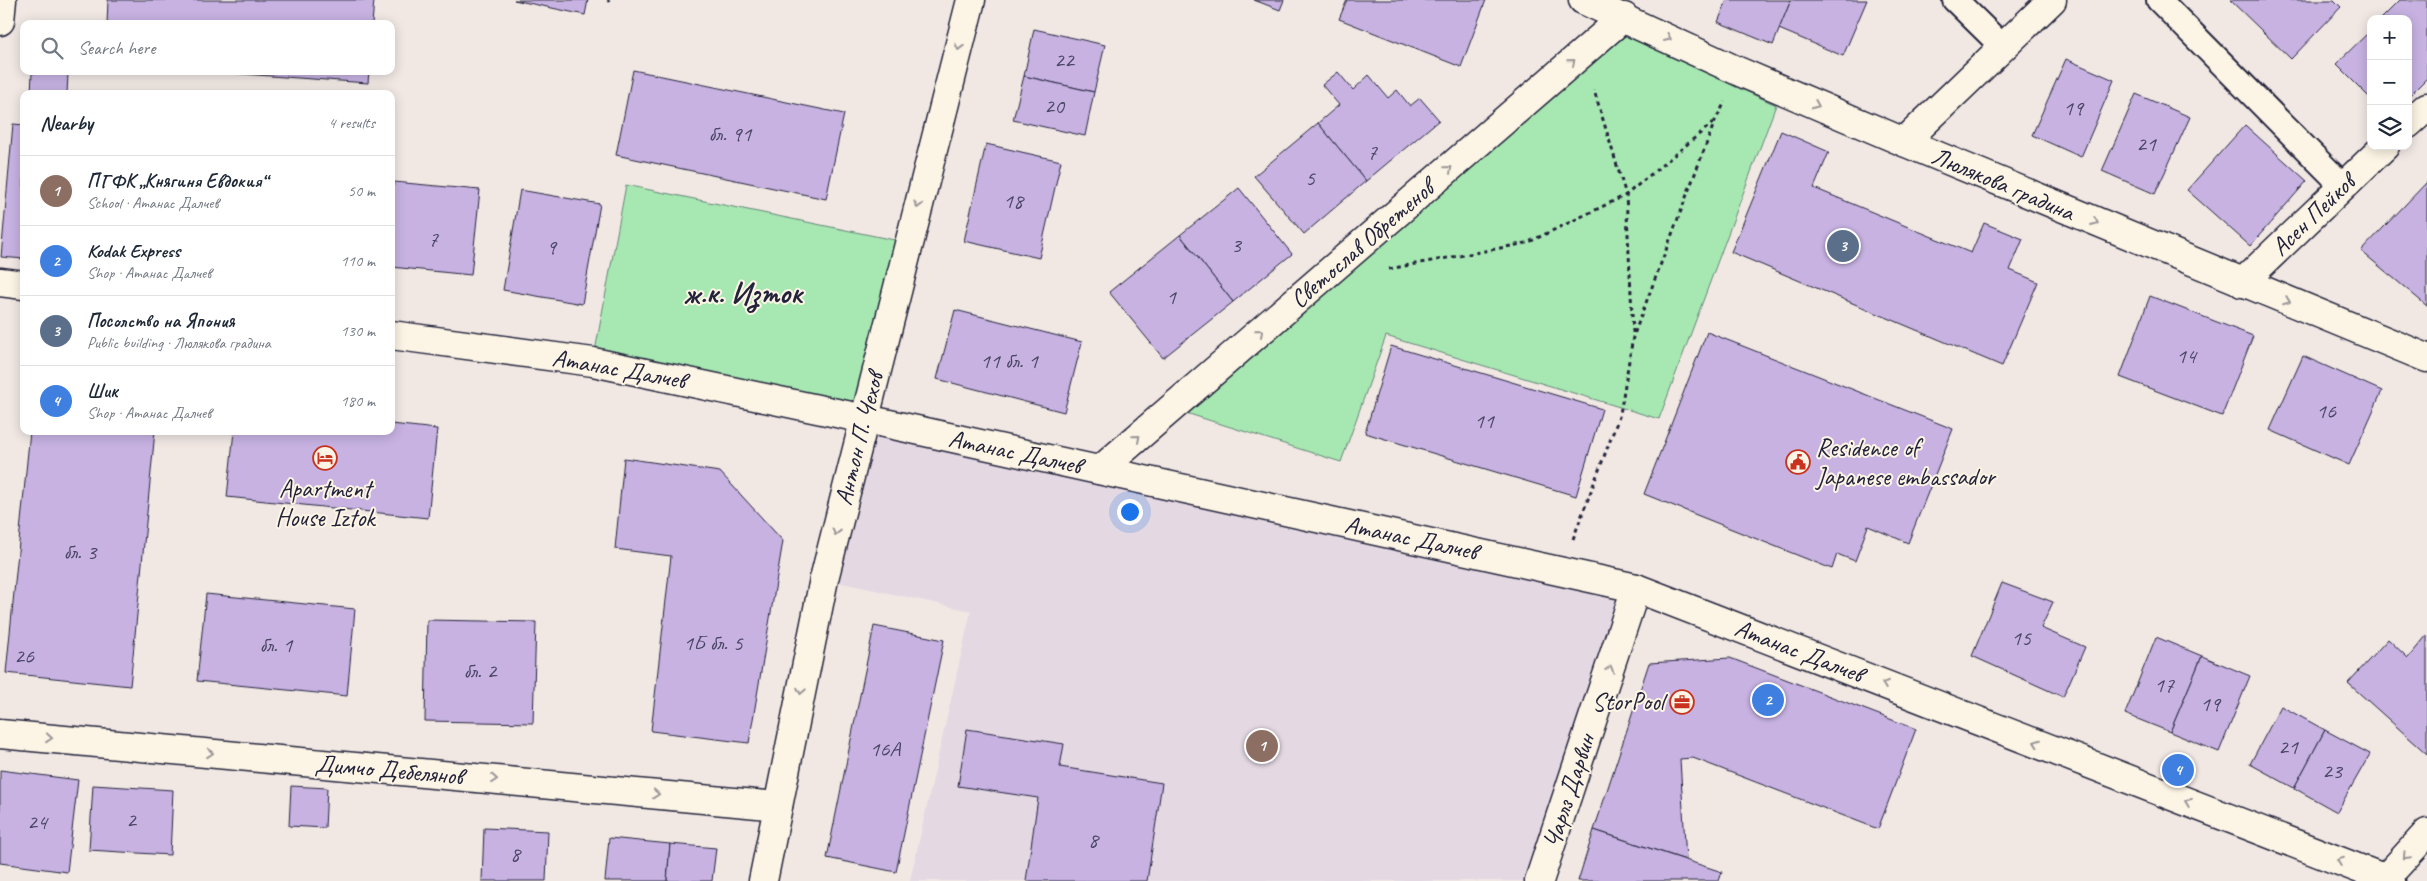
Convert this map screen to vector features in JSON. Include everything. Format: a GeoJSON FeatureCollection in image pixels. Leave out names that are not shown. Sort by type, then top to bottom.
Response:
{"type":"FeatureCollection","features":[{"type":"Feature","properties":{"kind":"street"},"geometry":{"type":"LineString","coordinates":[[0,21],[2,0]]}},
{"type":"Feature","properties":{"kind":"street","name":"Антон П. Чехов"},"geometry":{"type":"LineString","coordinates":[[763,881],[824,579],[971,0]]}},
{"type":"Feature","properties":{"kind":"street","name":"Люлякова градина"},"geometry":{"type":"LineString","coordinates":[[1584,0],[1740,72],[1904,142],[2242,283],[2375,334],[2427,358]]}},
{"type":"Feature","properties":{"kind":"street"},"geometry":{"type":"LineString","coordinates":[[1904,142],[2052,0]]}},
{"type":"Feature","properties":{"kind":"street","name":"Светослав Обретенов"},"geometry":{"type":"LineString","coordinates":[[1100,470],[1624,18]]}},
{"type":"Feature","properties":{"kind":"street"},"geometry":{"type":"LineString","coordinates":[[2412,120],[2427,107]]}},
{"type":"Feature","properties":{"kind":"street","name":"Асен Пейков"},"geometry":{"type":"LineString","coordinates":[[2242,283],[2381,150]]}},
{"type":"Feature","properties":{"kind":"street"},"geometry":{"type":"LineString","coordinates":[[0,282],[20,284]]}},
{"type":"Feature","properties":{"kind":"street","name":"Атанас Далчев"},"geometry":{"type":"LineString","coordinates":[[395,335],[593,362],[1100,470],[1636,588],[2386,880]]}},
{"type":"Feature","properties":{"kind":"street","name":"Чарлз Дарвин"},"geometry":{"type":"LineString","coordinates":[[1539,881],[1636,588]]}},
{"type":"Feature","properties":{"kind":"street","name":"Димчо Дебелянов"},"geometry":{"type":"LineString","coordinates":[[0,734],[778,806]]}},
{"type":"Feature","properties":{"kind":"street"},"geometry":{"type":"LineString","coordinates":[[2386,880],[2427,833]]}},
{"type":"Feature","properties":{"kind":"lane"},"geometry":{"type":"LineString","coordinates":[[1955,0],[2003,46]]}},
{"type":"Feature","properties":{"kind":"lane"},"geometry":{"type":"LineString","coordinates":[[2159,0],[2343,186]]}},
{"type":"Feature","properties":{"kind":"path"},"geometry":{"type":"LineString","coordinates":[[1561,571],[1620,414],[1633,336],[1715,121],[1740,72]]}},
{"type":"Feature","properties":{"kind":"path"},"geometry":{"type":"LineString","coordinates":[[1593,86],[1626,195],[1633,336]]}},
{"type":"Feature","properties":{"kind":"path"},"geometry":{"type":"LineString","coordinates":[[1385,269],[1527,243],[1626,195],[1715,121]]}},
{"type":"Feature","properties":{"kind":"shaded area"},"geometry":{"type":"Polygon","coordinates":[[[864,419],[1636,588],[1539,881],[910,881],[971,611],[824,579],[864,419]]]}},
{"type":"Feature","properties":{"kind":"green space"},"geometry":{"type":"Polygon","coordinates":[[[1625,36],[1776,105],[1659,419],[1386,336],[1341,462],[1183,412],[1625,36]]]}},
{"type":"Feature","properties":{"kind":"green space"},"geometry":{"type":"Polygon","coordinates":[[[626,185],[909,243],[864,419],[593,362],[626,185]]]}},
{"type":"Feature","properties":{"kind":"building"},"geometry":{"type":"Polygon","coordinates":[[[108,0],[374,0],[372,20],[107,20],[108,0]]]}},
{"type":"Feature","properties":{"kind":"building"},"geometry":{"type":"Polygon","coordinates":[[[514,0],[588,0],[585,15],[514,0]]]}},
{"type":"Feature","properties":{"kind":"building"},"geometry":{"type":"Polygon","coordinates":[[[1254,0],[1284,0],[1280,10],[1254,0]]]}},
{"type":"Feature","properties":{"kind":"building"},"geometry":{"type":"Polygon","coordinates":[[[1347,0],[1486,0],[1461,67],[1339,19],[1347,0]]]}},
{"type":"Feature","properties":{"kind":"building"},"geometry":{"type":"Polygon","coordinates":[[[1727,0],[1791,0],[1773,45],[1718,22],[1727,0]]]}},
{"type":"Feature","properties":{"kind":"building"},"geometry":{"type":"Polygon","coordinates":[[[1791,0],[1867,0],[1843,56],[1779,29],[1791,0]]]}},
{"type":"Feature","properties":{"kind":"building"},"geometry":{"type":"Polygon","coordinates":[[[2230,0],[2334,0],[2341,7],[2291,59],[2230,0]]]}},
{"type":"Feature","properties":{"kind":"building"},"geometry":{"type":"Polygon","coordinates":[[[2400,0],[2427,0],[2427,78],[2412,93],[2412,15],[2385,15],[2400,0]]]}},
{"type":"Feature","properties":{"kind":"building"},"geometry":{"type":"Polygon","coordinates":[[[1034,29],[1105,45],[1094,92],[1024,76],[1034,29]]]}},
{"type":"Feature","properties":{"kind":"building"},"geometry":{"type":"Polygon","coordinates":[[[2367,34],[2367,95],[2336,64],[2367,34]]]}},
{"type":"Feature","properties":{"kind":"building"},"geometry":{"type":"Polygon","coordinates":[[[2066,59],[2114,80],[2081,157],[2032,135],[2066,59]]]}},
{"type":"Feature","properties":{"kind":"building"},"geometry":{"type":"Polygon","coordinates":[[[633,70],[844,114],[826,199],[616,155],[633,70]]]}},
{"type":"Feature","properties":{"kind":"building"},"geometry":{"type":"Polygon","coordinates":[[[1338,72],[1353,90],[1369,75],[1388,98],[1397,90],[1410,106],[1420,98],[1439,120],[1366,181],[1318,123],[1339,105],[1322,85],[1338,72]]]}},
{"type":"Feature","properties":{"kind":"building"},"geometry":{"type":"Polygon","coordinates":[[[32,75],[68,75],[67,90],[31,90],[32,75]]]}},
{"type":"Feature","properties":{"kind":"building"},"geometry":{"type":"Polygon","coordinates":[[[257,75],[369,75],[368,83],[257,75]]]}},
{"type":"Feature","properties":{"kind":"building"},"geometry":{"type":"Polygon","coordinates":[[[1024,76],[1094,92],[1085,136],[1013,120],[1024,76]]]}},
{"type":"Feature","properties":{"kind":"building"},"geometry":{"type":"Polygon","coordinates":[[[2136,94],[2190,117],[2155,194],[2102,171],[2136,94]]]}},
{"type":"Feature","properties":{"kind":"building"},"geometry":{"type":"Polygon","coordinates":[[[1318,123],[1366,181],[1304,234],[1254,176],[1318,123]]]}},
{"type":"Feature","properties":{"kind":"building"},"geometry":{"type":"Polygon","coordinates":[[[13,124],[20,125],[20,259],[1,257],[13,124]]]}},
{"type":"Feature","properties":{"kind":"building"},"geometry":{"type":"Polygon","coordinates":[[[2245,125],[2307,181],[2250,246],[2187,190],[2245,125]]]}},
{"type":"Feature","properties":{"kind":"building"},"geometry":{"type":"Polygon","coordinates":[[[1781,131],[1829,152],[1814,188],[1971,253],[1984,223],[2023,239],[2010,270],[2038,282],[2002,366],[1731,252],[1781,131]]]}},
{"type":"Feature","properties":{"kind":"building"},"geometry":{"type":"Polygon","coordinates":[[[986,144],[1061,161],[1039,258],[964,241],[986,144]]]}},
{"type":"Feature","properties":{"kind":"building"},"geometry":{"type":"Polygon","coordinates":[[[395,182],[480,190],[471,275],[395,267],[395,182]]]}},
{"type":"Feature","properties":{"kind":"building"},"geometry":{"type":"Polygon","coordinates":[[[2427,182],[2427,306],[2361,251],[2427,182]]]}},
{"type":"Feature","properties":{"kind":"building"},"geometry":{"type":"Polygon","coordinates":[[[1239,188],[1292,254],[1233,302],[1180,235],[1239,188]]]}},
{"type":"Feature","properties":{"kind":"building"},"geometry":{"type":"Polygon","coordinates":[[[520,190],[600,204],[582,304],[503,290],[520,190]]]}},
{"type":"Feature","properties":{"kind":"building"},"geometry":{"type":"Polygon","coordinates":[[[1180,235],[1233,302],[1163,358],[1109,292],[1180,235]]]}},
{"type":"Feature","properties":{"kind":"building"},"geometry":{"type":"Polygon","coordinates":[[[2150,296],[2253,336],[2222,416],[2120,377],[2150,296]]]}},
{"type":"Feature","properties":{"kind":"building"},"geometry":{"type":"Polygon","coordinates":[[[955,310],[1082,342],[1064,412],[937,379],[955,310]]]}},
{"type":"Feature","properties":{"kind":"building","name":"Residence of Japanese embassador"},"geometry":{"type":"Polygon","coordinates":[[[1707,332],[1953,429],[1908,543],[1868,526],[1855,561],[1837,554],[1832,569],[1644,494],[1707,332]]]}},
{"type":"Feature","properties":{"kind":"building"},"geometry":{"type":"Polygon","coordinates":[[[1391,346],[1602,409],[1576,496],[1365,433],[1391,346]]]}},
{"type":"Feature","properties":{"kind":"building"},"geometry":{"type":"Polygon","coordinates":[[[2303,356],[2382,391],[2349,465],[2270,430],[2303,356]]]}},
{"type":"Feature","properties":{"kind":"building"},"geometry":{"type":"Polygon","coordinates":[[[395,424],[437,429],[428,518],[227,497],[234,435],[395,435],[395,424]]]}},
{"type":"Feature","properties":{"kind":"building"},"geometry":{"type":"Polygon","coordinates":[[[30,435],[155,435],[130,686],[6,673],[30,435]]]}},
{"type":"Feature","properties":{"kind":"building"},"geometry":{"type":"Polygon","coordinates":[[[624,458],[720,472],[783,541],[749,743],[651,731],[671,556],[615,549],[624,458]]]}},
{"type":"Feature","properties":{"kind":"building"},"geometry":{"type":"Polygon","coordinates":[[[2002,583],[2053,602],[2041,628],[2085,647],[2063,697],[1972,656],[2002,583]]]}},
{"type":"Feature","properties":{"kind":"building"},"geometry":{"type":"Polygon","coordinates":[[[206,594],[355,609],[347,696],[197,681],[206,594]]]}},
{"type":"Feature","properties":{"kind":"building"},"geometry":{"type":"Polygon","coordinates":[[[427,620],[536,622],[533,723],[425,721],[427,620]]]}},
{"type":"Feature","properties":{"kind":"building"},"geometry":{"type":"Polygon","coordinates":[[[874,626],[944,640],[896,872],[827,858],[874,626]]]}},
{"type":"Feature","properties":{"kind":"building"},"geometry":{"type":"Polygon","coordinates":[[[2427,635],[2427,754],[2348,683],[2388,639],[2408,658],[2427,635]]]}},
{"type":"Feature","properties":{"kind":"building"},"geometry":{"type":"Polygon","coordinates":[[[2156,637],[2202,656],[2170,732],[2125,714],[2156,637]]]}},
{"type":"Feature","properties":{"kind":"building"},"geometry":{"type":"Polygon","coordinates":[[[2202,656],[2250,676],[2219,752],[2170,732],[2202,656]]]}},
{"type":"Feature","properties":{"kind":"building"},"geometry":{"type":"Polygon","coordinates":[[[1730,658],[1916,729],[1878,829],[1693,758],[1680,759],[1686,860],[1594,830],[1649,663],[1730,658]]]}},
{"type":"Feature","properties":{"kind":"building"},"geometry":{"type":"Polygon","coordinates":[[[2281,706],[2325,730],[2294,788],[2250,764],[2281,706]]]}},
{"type":"Feature","properties":{"kind":"building"},"geometry":{"type":"Polygon","coordinates":[[[967,729],[1064,744],[1060,767],[1162,783],[1147,881],[1026,881],[1038,798],[958,786],[967,729]]]}},
{"type":"Feature","properties":{"kind":"building"},"geometry":{"type":"Polygon","coordinates":[[[2325,730],[2370,754],[2337,812],[2294,788],[2325,730]]]}},
{"type":"Feature","properties":{"kind":"building"},"geometry":{"type":"Polygon","coordinates":[[[0,770],[78,780],[67,872],[0,863],[0,770]]]}},
{"type":"Feature","properties":{"kind":"building"},"geometry":{"type":"Polygon","coordinates":[[[93,785],[173,790],[170,855],[89,850],[93,785]]]}},
{"type":"Feature","properties":{"kind":"building"},"geometry":{"type":"Polygon","coordinates":[[[291,786],[327,788],[325,828],[289,826],[291,786]]]}},
{"type":"Feature","properties":{"kind":"building"},"geometry":{"type":"Polygon","coordinates":[[[484,828],[548,831],[546,881],[482,881],[484,828]]]}},
{"type":"Feature","properties":{"kind":"building"},"geometry":{"type":"Polygon","coordinates":[[[1594,830],[1722,872],[1719,881],[1578,881],[1594,830]]]}},
{"type":"Feature","properties":{"kind":"building"},"geometry":{"type":"Polygon","coordinates":[[[609,838],[670,844],[667,881],[605,881],[609,838]]]}},
{"type":"Feature","properties":{"kind":"building"},"geometry":{"type":"Polygon","coordinates":[[[670,844],[716,848],[712,881],[667,881],[670,844]]]}},
{"type":"Feature","properties":{"kind":"place","name":"Посолство на Япония"},"geometry":{"type":"Point","coordinates":[1843,246]}},
{"type":"Feature","properties":{"kind":"place","name":"Apartment House Iztok"},"geometry":{"type":"Point","coordinates":[325,458]}},
{"type":"Feature","properties":{"kind":"place","name":"Residence of Japanese embassador"},"geometry":{"type":"Point","coordinates":[1798,462]}},
{"type":"Feature","properties":{"kind":"place","name":"Kodak Express"},"geometry":{"type":"Point","coordinates":[1768,700]}},
{"type":"Feature","properties":{"kind":"place","name":"StorPool"},"geometry":{"type":"Point","coordinates":[1682,702]}},
{"type":"Feature","properties":{"kind":"place","name":"ПГФК „Княгиня Евдокия“"},"geometry":{"type":"Point","coordinates":[1262,746]}},
{"type":"Feature","properties":{"kind":"place","name":"Шик"},"geometry":{"type":"Point","coordinates":[2178,770]}},
{"type":"Feature","properties":{"kind":"district","name":"ж.к. Изток"},"geometry":{"type":"Point","coordinates":[743,293]}}]}
